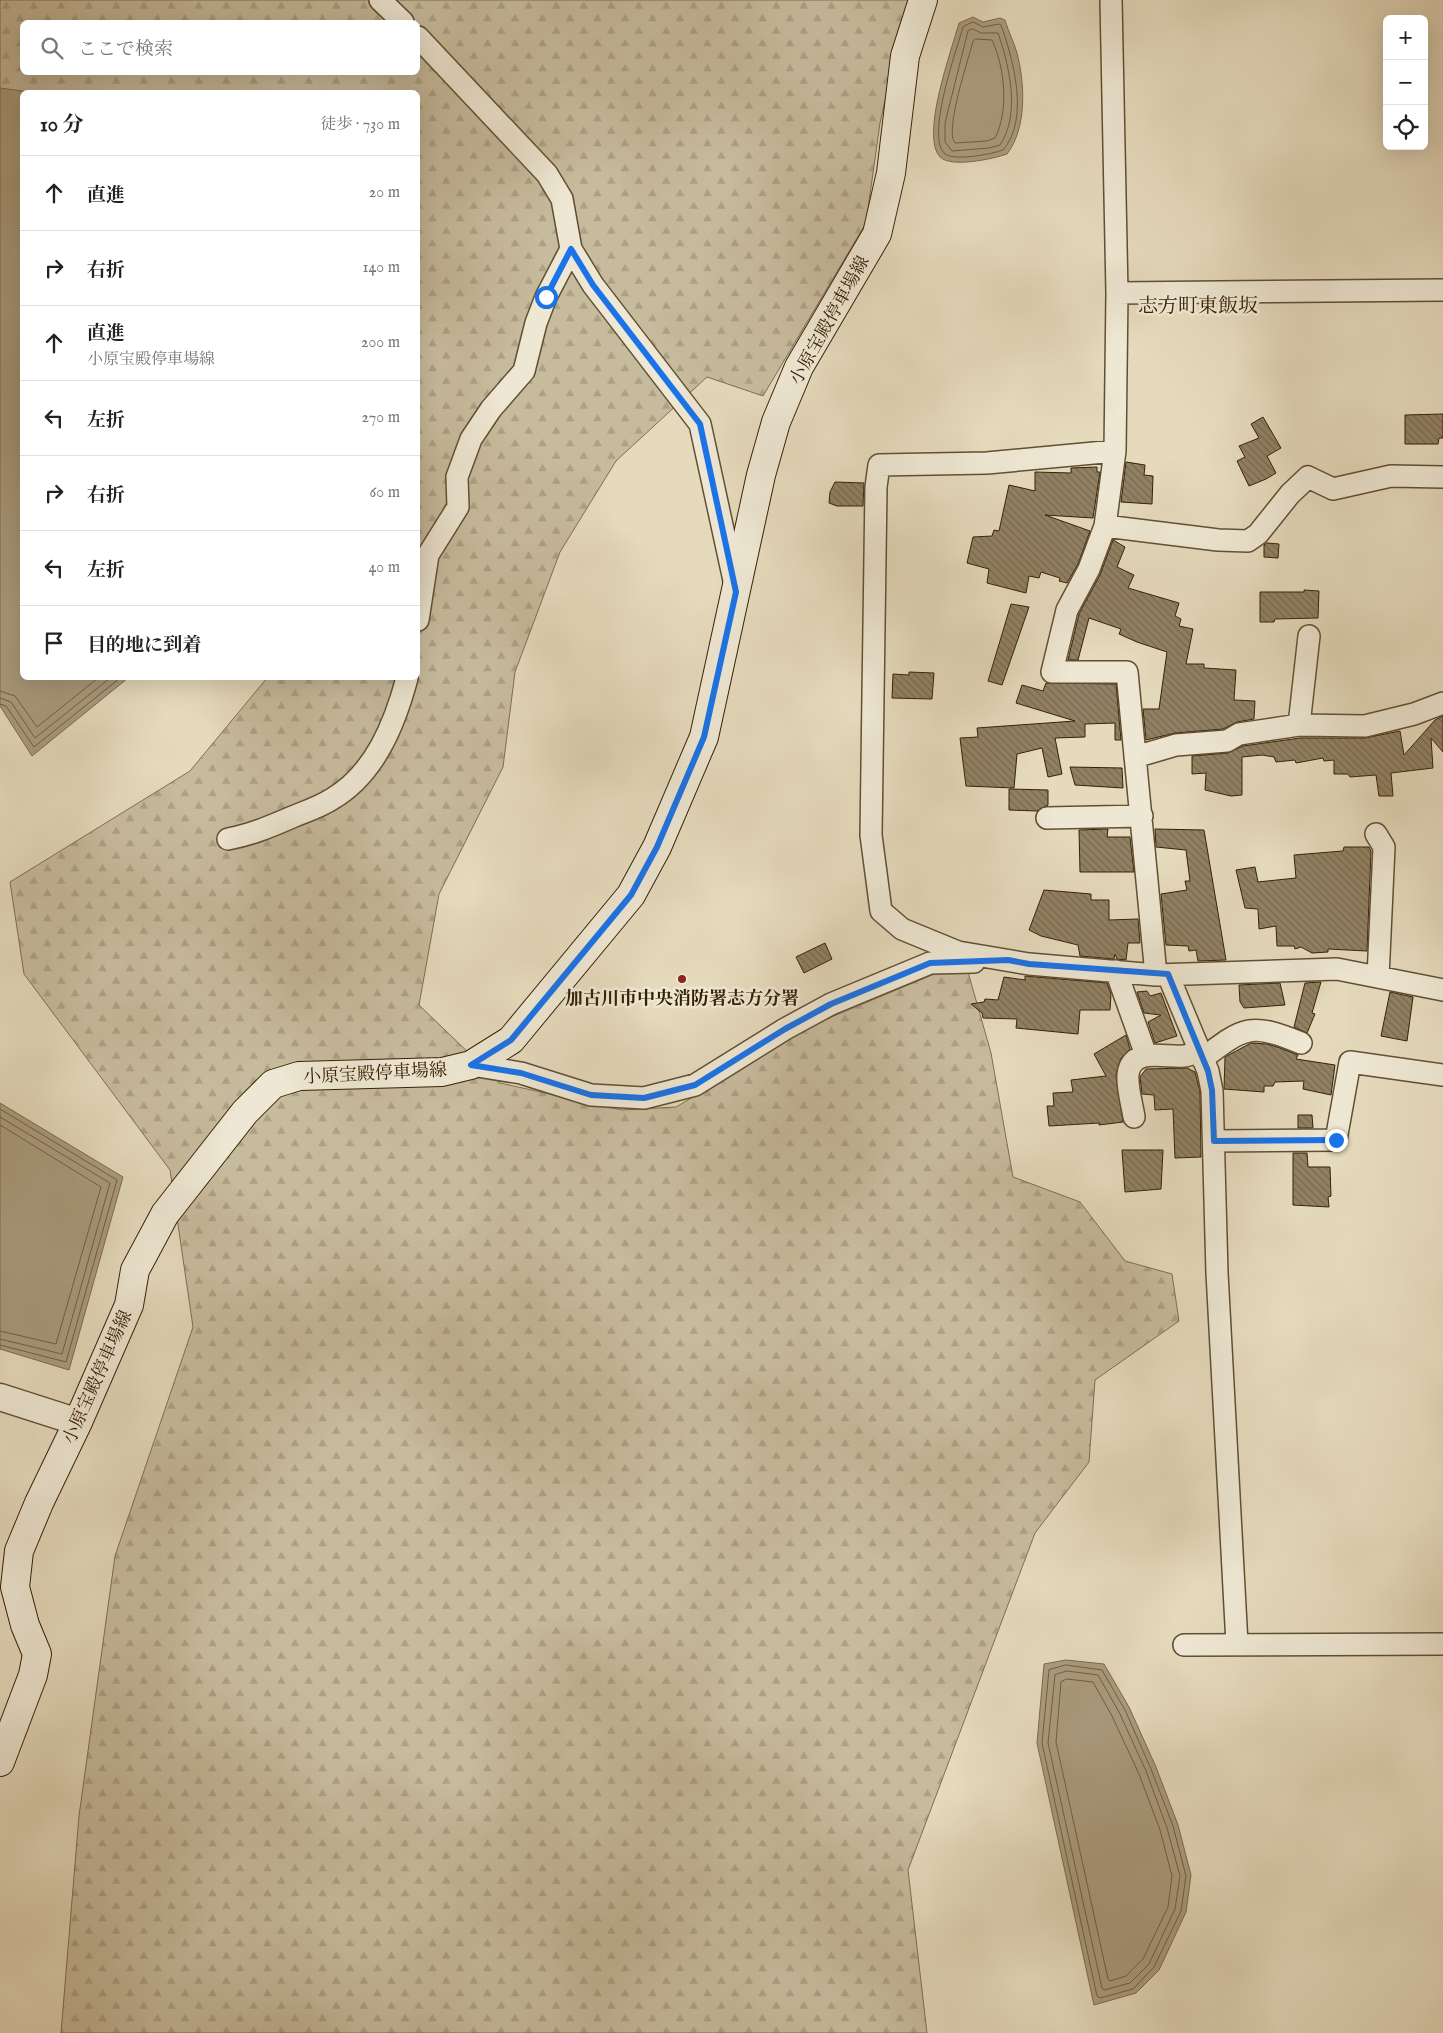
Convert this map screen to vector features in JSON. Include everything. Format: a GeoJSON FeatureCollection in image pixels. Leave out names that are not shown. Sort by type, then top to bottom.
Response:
{"type":"FeatureCollection","features":[{"type":"Feature","properties":{"kind":"main road","name":"小原宝殿停車場線"},"geometry":{"type":"LineString","coordinates":[[0,1762],[33,1675],[37,1654],[25,1625],[15,1587],[19,1551],[129,1305],[135,1270],[165,1214],[245,1112],[273,1084],[299,1076],[442,1072],[471,1065],[511,1040],[631,895],[657,847],[704,737],[761,474],[780,414],[799,366],[877,234],[891,173],[905,56],[923,0]]}},
{"type":"Feature","properties":{"kind":"street"},"geometry":{"type":"LineString","coordinates":[[380,0],[401,20]]}},
{"type":"Feature","properties":{"kind":"street"},"geometry":{"type":"LineString","coordinates":[[1111,0],[1117,293],[1115,451],[1105,526],[1089,569],[1067,610],[1052,672],[1127,672],[1135,757],[1162,975],[1208,1071],[1212,1090],[1217,1273],[1237,1644]]}},
{"type":"Feature","properties":{"kind":"street"},"geometry":{"type":"LineString","coordinates":[[420,39],[547,174],[562,199],[571,249],[593,285],[700,424],[736,592]]}},
{"type":"Feature","properties":{"kind":"street"},"geometry":{"type":"LineString","coordinates":[[420,607],[428,556],[458,507],[458,477],[471,439],[491,409],[524,371],[536,323],[546,297],[571,249]]}},
{"type":"Feature","properties":{"kind":"street"},"geometry":{"type":"LineString","coordinates":[[1117,293],[1443,290]]}},
{"type":"Feature","properties":{"kind":"street"},"geometry":{"type":"LineString","coordinates":[[1115,451],[987,463],[880,465],[876,487],[871,835],[881,911],[902,929],[958,952],[1029,964],[1162,975],[1338,969],[1443,990]]}},
{"type":"Feature","properties":{"kind":"street"},"geometry":{"type":"LineString","coordinates":[[1105,526],[1218,540],[1248,541],[1258,534],[1290,494],[1308,477],[1333,489],[1391,476],[1443,477]]}},
{"type":"Feature","properties":{"kind":"street"},"geometry":{"type":"LineString","coordinates":[[1299,725],[1309,636]]}},
{"type":"Feature","properties":{"kind":"street"},"geometry":{"type":"LineString","coordinates":[[228,839],[249,835],[333,799],[360,776],[376,758],[400,703],[406,680]]}},
{"type":"Feature","properties":{"kind":"street"},"geometry":{"type":"LineString","coordinates":[[1135,757],[1176,745],[1227,741],[1239,734],[1299,725],[1365,726],[1414,714],[1443,703]]}},
{"type":"Feature","properties":{"kind":"street"},"geometry":{"type":"LineString","coordinates":[[1047,818],[1142,816]]}},
{"type":"Feature","properties":{"kind":"street"},"geometry":{"type":"LineString","coordinates":[[1376,834],[1384,847],[1378,977]]}},
{"type":"Feature","properties":{"kind":"street"},"geometry":{"type":"LineString","coordinates":[[471,1065],[521,1073],[591,1095],[644,1098],[695,1085],[785,1029],[831,1004],[930,963],[1008,960]]}},
{"type":"Feature","properties":{"kind":"street"},"geometry":{"type":"LineString","coordinates":[[1116,971],[1146,1055]]}},
{"type":"Feature","properties":{"kind":"street"},"geometry":{"type":"LineString","coordinates":[[1134,1117],[1128,1075],[1136,1059],[1146,1055],[1200,1055],[1230,1037],[1247,1030],[1268,1031],[1301,1043]]}},
{"type":"Feature","properties":{"kind":"street"},"geometry":{"type":"LineString","coordinates":[[1214,1141],[1336,1140],[1350,1062],[1443,1075]]}},
{"type":"Feature","properties":{"kind":"street"},"geometry":{"type":"LineString","coordinates":[[0,1397],[78,1422]]}},
{"type":"Feature","properties":{"kind":"street"},"geometry":{"type":"LineString","coordinates":[[1184,1644],[1443,1644]]}},
{"type":"Feature","properties":{"kind":"green space"},"geometry":{"type":"Polygon","coordinates":[[[0,0],[908,0],[880,123],[866,223],[763,396],[707,377],[616,461],[560,552],[515,672],[503,767],[439,894],[419,1005],[500,1083],[622,1110],[676,1107],[817,1023],[937,973],[968,972],[991,1053],[1013,1177],[1080,1202],[1125,1261],[1172,1274],[1179,1321],[1095,1380],[1089,1462],[1035,1533],[908,1870],[927,2033],[61,2033],[79,1816],[115,1556],[193,1327],[170,1170],[24,974],[10,882],[190,771],[265,680],[420,680],[420,90],[20,90],[20,101],[0,193],[0,0]]]}},
{"type":"Feature","properties":{"kind":"water"},"geometry":{"type":"Polygon","coordinates":[[[973,17],[983,22],[1000,18],[1005,20],[1020,65],[1023,92],[1021,119],[1014,143],[1007,154],[983,160],[953,162],[940,157],[935,146],[935,112],[959,23],[973,17]]]}},
{"type":"Feature","properties":{"kind":"water"},"geometry":{"type":"Polygon","coordinates":[[[0,88],[20,91],[20,680],[126,680],[32,756],[0,706],[0,88]]]}},
{"type":"Feature","properties":{"kind":"water"},"geometry":{"type":"Polygon","coordinates":[[[0,1103],[123,1177],[69,1370],[0,1349],[0,1103]]]}},
{"type":"Feature","properties":{"kind":"water"},"geometry":{"type":"Polygon","coordinates":[[[1066,1660],[1104,1664],[1129,1707],[1156,1767],[1178,1825],[1191,1875],[1186,1912],[1159,1970],[1136,1993],[1094,2005],[1037,1743],[1044,1664],[1066,1660]]]}},
{"type":"Feature","properties":{"kind":"building"},"geometry":{"type":"Polygon","coordinates":[[[1443,414],[1443,438],[1439,438],[1438,444],[1405,444],[1405,415],[1443,414]]]}},
{"type":"Feature","properties":{"kind":"building"},"geometry":{"type":"Polygon","coordinates":[[[1263,417],[1281,448],[1267,456],[1276,473],[1249,486],[1237,461],[1245,457],[1239,446],[1259,438],[1251,424],[1263,417]]]}},
{"type":"Feature","properties":{"kind":"building"},"geometry":{"type":"Polygon","coordinates":[[[1126,462],[1145,465],[1144,475],[1153,476],[1152,504],[1121,502],[1126,462]]]}},
{"type":"Feature","properties":{"kind":"building"},"geometry":{"type":"Polygon","coordinates":[[[1097,467],[1097,472],[1100,472],[1093,518],[1045,515],[1090,531],[1078,564],[1067,583],[1059,581],[1060,578],[1041,572],[1039,578],[1029,576],[1026,593],[987,583],[989,569],[967,563],[973,537],[992,536],[994,530],[999,531],[1009,485],[1035,491],[1035,472],[1071,473],[1071,468],[1097,467]]]}},
{"type":"Feature","properties":{"kind":"building"},"geometry":{"type":"Polygon","coordinates":[[[835,482],[864,483],[863,506],[837,506],[829,503],[830,492],[835,482]]]}},
{"type":"Feature","properties":{"kind":"building"},"geometry":{"type":"Polygon","coordinates":[[[1113,540],[1125,547],[1117,567],[1134,575],[1128,588],[1179,603],[1175,616],[1181,619],[1179,626],[1193,629],[1186,664],[1204,664],[1204,668],[1236,670],[1234,700],[1255,701],[1254,719],[1237,722],[1223,729],[1175,733],[1146,740],[1143,709],[1159,709],[1167,652],[1137,642],[1119,634],[1121,629],[1089,618],[1078,660],[1068,660],[1079,614],[1100,575],[1113,540]]]}},
{"type":"Feature","properties":{"kind":"building"},"geometry":{"type":"Polygon","coordinates":[[[1267,543],[1279,544],[1278,558],[1264,557],[1264,545],[1267,543]]]}},
{"type":"Feature","properties":{"kind":"building"},"geometry":{"type":"Polygon","coordinates":[[[1304,590],[1319,591],[1318,618],[1275,619],[1274,622],[1260,622],[1260,592],[1304,592],[1304,590]]]}},
{"type":"Feature","properties":{"kind":"building"},"geometry":{"type":"Polygon","coordinates":[[[1011,604],[1029,607],[1002,685],[988,681],[1011,604]]]}},
{"type":"Feature","properties":{"kind":"building"},"geometry":{"type":"Polygon","coordinates":[[[909,672],[934,673],[932,699],[892,698],[893,674],[909,675],[909,672]]]}},
{"type":"Feature","properties":{"kind":"building"},"geometry":{"type":"Polygon","coordinates":[[[1046,683],[1116,684],[1121,740],[1115,740],[1115,723],[1085,724],[1085,737],[1055,738],[1062,774],[1048,777],[1042,748],[1017,754],[1014,788],[966,786],[960,738],[978,737],[977,728],[1075,721],[1016,703],[1022,685],[1043,691],[1046,683]]]}},
{"type":"Feature","properties":{"kind":"building"},"geometry":{"type":"Polygon","coordinates":[[[1443,716],[1443,752],[1431,738],[1433,768],[1391,773],[1393,796],[1379,796],[1376,775],[1350,777],[1348,774],[1334,774],[1334,760],[1324,761],[1323,758],[1296,763],[1295,760],[1276,762],[1274,757],[1262,755],[1242,757],[1242,795],[1231,796],[1205,790],[1206,773],[1192,774],[1192,756],[1228,753],[1243,746],[1300,738],[1365,738],[1400,731],[1404,755],[1435,720],[1443,716]]]}},
{"type":"Feature","properties":{"kind":"building"},"geometry":{"type":"Polygon","coordinates":[[[1070,767],[1122,768],[1123,788],[1075,785],[1070,767]]]}},
{"type":"Feature","properties":{"kind":"building"},"geometry":{"type":"Polygon","coordinates":[[[1009,789],[1048,790],[1048,805],[1037,811],[1009,810],[1009,789]]]}},
{"type":"Feature","properties":{"kind":"building"},"geometry":{"type":"Polygon","coordinates":[[[1108,829],[1107,837],[1130,837],[1134,872],[1080,872],[1079,830],[1108,829]]]}},
{"type":"Feature","properties":{"kind":"building"},"geometry":{"type":"Polygon","coordinates":[[[1155,829],[1204,830],[1226,960],[1198,961],[1196,950],[1189,951],[1188,946],[1166,945],[1161,894],[1187,890],[1185,881],[1190,881],[1186,850],[1156,847],[1155,829]]]}},
{"type":"Feature","properties":{"kind":"building"},"geometry":{"type":"Polygon","coordinates":[[[1344,847],[1369,847],[1371,851],[1367,951],[1328,949],[1328,952],[1312,953],[1301,947],[1295,949],[1294,946],[1277,946],[1276,926],[1259,929],[1258,909],[1245,908],[1236,870],[1255,867],[1258,882],[1296,878],[1294,855],[1343,851],[1344,847]]]}},
{"type":"Feature","properties":{"kind":"building"},"geometry":{"type":"Polygon","coordinates":[[[1044,890],[1091,894],[1091,900],[1109,900],[1109,920],[1138,919],[1140,943],[1128,943],[1126,960],[1117,959],[1115,954],[1114,959],[1080,956],[1078,945],[1041,936],[1029,930],[1044,890]]]}},
{"type":"Feature","properties":{"kind":"building"},"geometry":{"type":"Polygon","coordinates":[[[825,943],[832,959],[804,973],[796,957],[825,943]]]}},
{"type":"Feature","properties":{"kind":"building"},"geometry":{"type":"Polygon","coordinates":[[[1025,976],[1107,983],[1111,994],[1110,1010],[1080,1010],[1078,1034],[1016,1028],[1017,1019],[983,1018],[982,1013],[971,1004],[984,1002],[985,999],[998,1000],[1004,977],[1025,980],[1025,976]]]}},
{"type":"Feature","properties":{"kind":"building"},"geometry":{"type":"Polygon","coordinates":[[[1321,982],[1312,1013],[1315,1014],[1307,1033],[1294,1027],[1305,983],[1321,982]]]}},
{"type":"Feature","properties":{"kind":"building"},"geometry":{"type":"Polygon","coordinates":[[[1280,983],[1285,1005],[1244,1008],[1240,1002],[1239,985],[1280,983]]]}},
{"type":"Feature","properties":{"kind":"building"},"geometry":{"type":"Polygon","coordinates":[[[1147,991],[1150,996],[1161,993],[1177,1036],[1155,1043],[1148,1022],[1161,1015],[1144,1013],[1137,992],[1147,991]]]}},
{"type":"Feature","properties":{"kind":"building"},"geometry":{"type":"Polygon","coordinates":[[[1390,992],[1413,997],[1407,1041],[1381,1036],[1390,992]]]}},
{"type":"Feature","properties":{"kind":"building"},"geometry":{"type":"Polygon","coordinates":[[[1126,1035],[1130,1049],[1121,1058],[1116,1075],[1123,1122],[1099,1125],[1099,1123],[1049,1126],[1047,1106],[1054,1106],[1053,1093],[1073,1092],[1071,1080],[1106,1076],[1094,1054],[1126,1035]]]}},
{"type":"Feature","properties":{"kind":"building"},"geometry":{"type":"Polygon","coordinates":[[[1251,1043],[1267,1044],[1280,1048],[1298,1055],[1296,1059],[1335,1065],[1331,1095],[1303,1089],[1304,1081],[1275,1082],[1273,1086],[1264,1086],[1264,1092],[1224,1089],[1225,1057],[1251,1043]]]}},
{"type":"Feature","properties":{"kind":"building"},"geometry":{"type":"Polygon","coordinates":[[[1187,1068],[1195,1072],[1200,1092],[1201,1157],[1175,1158],[1173,1109],[1155,1110],[1154,1095],[1142,1094],[1140,1077],[1146,1069],[1187,1068]]]}},
{"type":"Feature","properties":{"kind":"building"},"geometry":{"type":"Polygon","coordinates":[[[1298,1115],[1312,1115],[1313,1128],[1298,1128],[1298,1115]]]}},
{"type":"Feature","properties":{"kind":"building"},"geometry":{"type":"Polygon","coordinates":[[[1122,1150],[1163,1150],[1161,1189],[1125,1192],[1122,1150]]]}},
{"type":"Feature","properties":{"kind":"building"},"geometry":{"type":"Polygon","coordinates":[[[1293,1153],[1307,1153],[1308,1167],[1330,1167],[1331,1196],[1328,1197],[1329,1207],[1293,1205],[1293,1153]]]}},
{"type":"Feature","properties":{"kind":"place","name":"加古川市中央消防署志方分署"},"geometry":{"type":"Point","coordinates":[682,979]}},
{"type":"Feature","properties":{"kind":"district","name":"志方町東飯坂"},"geometry":{"type":"Point","coordinates":[1198,305]}},
{"type":"Feature","properties":{"kind":"route"},"geometry":{"type":"LineString","coordinates":[[546,297],[571,249],[593,285],[700,424],[736,592],[704,737],[657,847],[631,895],[511,1040],[471,1065],[521,1073],[591,1095],[644,1098],[695,1085],[785,1029],[831,1004],[930,963],[1008,960],[1029,964],[1156,975],[1168,974],[1208,1071],[1212,1090],[1214,1141],[1336,1140]]}}]}
